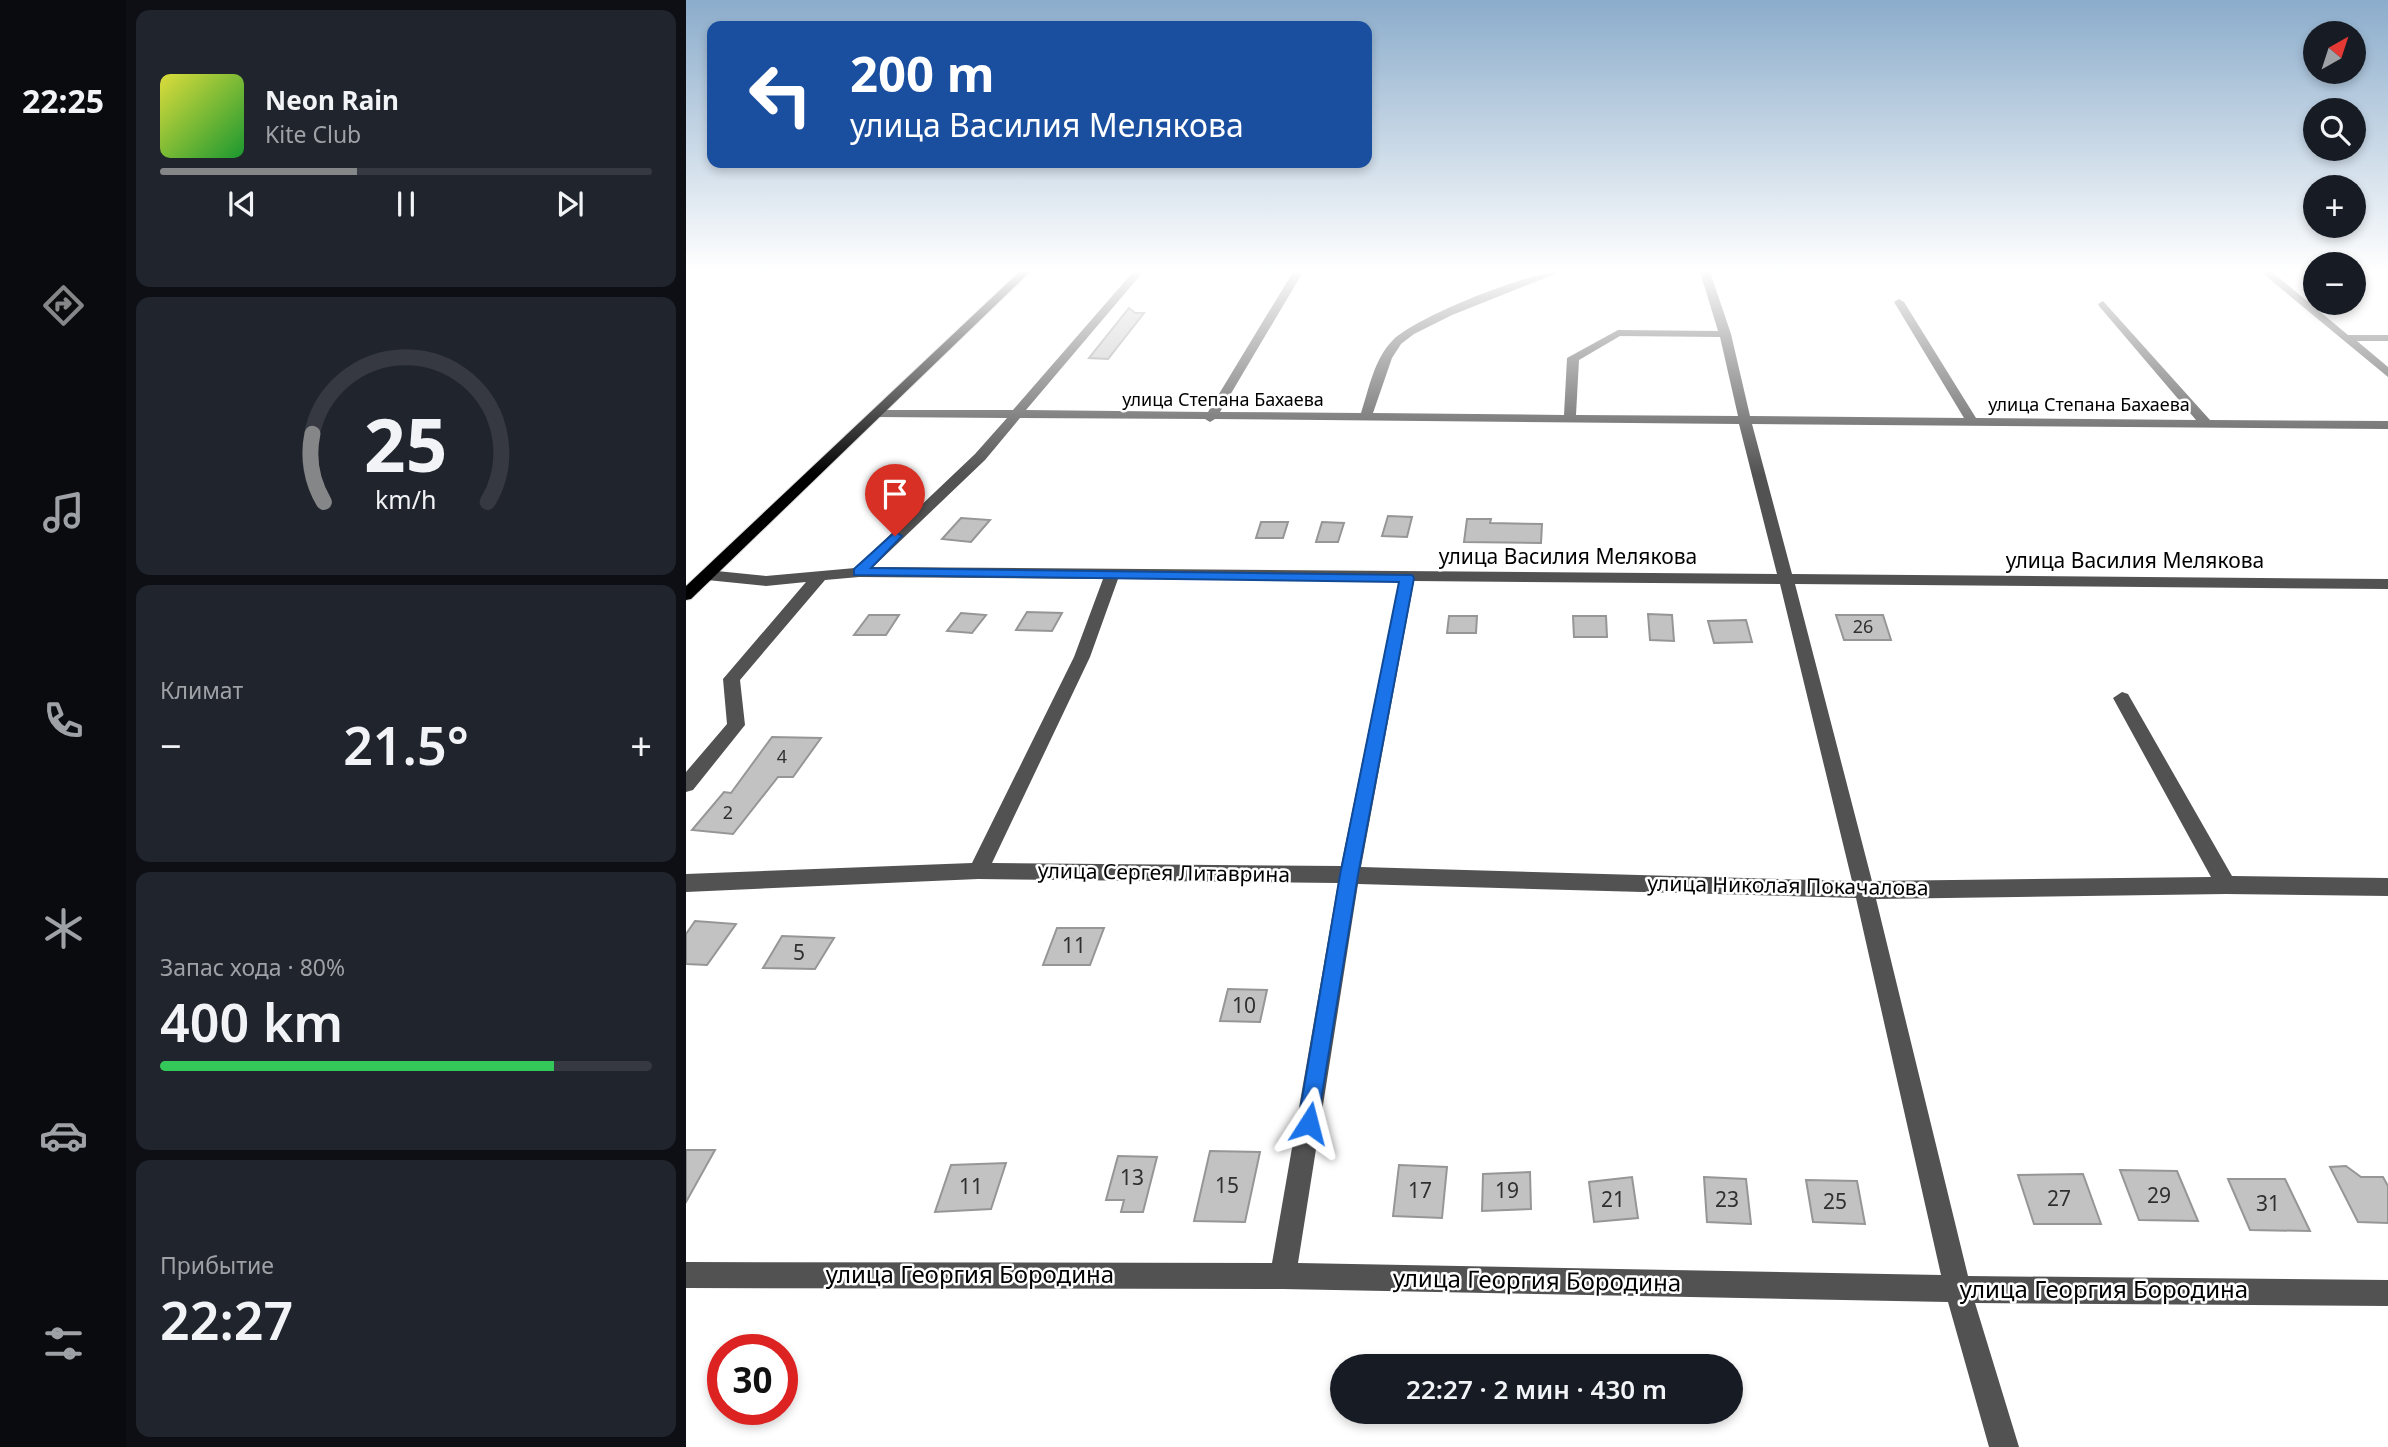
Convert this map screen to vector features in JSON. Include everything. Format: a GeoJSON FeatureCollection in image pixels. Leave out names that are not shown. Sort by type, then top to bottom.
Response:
{"type":"FeatureCollection","features":[{"type":"Feature","properties":{"kind":"main road"},"geometry":{"type":"LineString","coordinates":[[686,595],[954,340]]}},
{"type":"Feature","properties":{"kind":"street"},"geometry":{"type":"LineString","coordinates":[[859,572],[980,457],[1078,340]]}},
{"type":"Feature","properties":{"kind":"street"},"geometry":{"type":"LineString","coordinates":[[1210,418],[1257,340]]}},
{"type":"Feature","properties":{"kind":"street"},"geometry":{"type":"LineString","coordinates":[[1366,417],[1388,357],[1402,340]]}},
{"type":"Feature","properties":{"kind":"street"},"geometry":{"type":"LineString","coordinates":[[1570,419],[1573,358],[1608,340]]}},
{"type":"Feature","properties":{"kind":"street"},"geometry":{"type":"LineString","coordinates":[[1726,340],[1759,482],[1787,579],[1864,890],[1958,1289],[2004,1447]]}},
{"type":"Feature","properties":{"kind":"street","name":"улица Степана Бахаева"},"geometry":{"type":"LineString","coordinates":[[1922,340],[1972,421]]}},
{"type":"Feature","properties":{"kind":"street","name":"улица Степана Бахаева"},"geometry":{"type":"LineString","coordinates":[[2134,340],[2206,423]]}},
{"type":"Feature","properties":{"kind":"street"},"geometry":{"type":"LineString","coordinates":[[2348,340],[2388,373]]}},
{"type":"Feature","properties":{"kind":"street","name":"улица Степана Бахаева"},"geometry":{"type":"LineString","coordinates":[[877,413],[1210,418],[2388,425]]}},
{"type":"Feature","properties":{"kind":"street","name":"улица Василия Мелякова"},"geometry":{"type":"LineString","coordinates":[[707,575],[766,581],[819,578],[859,572],[2388,584]]}},
{"type":"Feature","properties":{"kind":"street"},"geometry":{"type":"LineString","coordinates":[[978,870],[1082,657],[1112,575]]}},
{"type":"Feature","properties":{"kind":"street"},"geometry":{"type":"LineString","coordinates":[[686,785],[736,725],[731,679],[819,578]]}},
{"type":"Feature","properties":{"kind":"street"},"geometry":{"type":"LineString","coordinates":[[1283,1276],[1349,875],[1407,578]]}},
{"type":"Feature","properties":{"kind":"street"},"geometry":{"type":"LineString","coordinates":[[2122,698],[2226,885]]}},
{"type":"Feature","properties":{"kind":"street","name":"улица Сергея Литаврина"},"geometry":{"type":"LineString","coordinates":[[686,883],[978,870],[1349,875]]}},
{"type":"Feature","properties":{"kind":"street","name":"улица Николая Покачалова"},"geometry":{"type":"LineString","coordinates":[[1349,875],[1864,890],[2226,885],[2388,887]]}},
{"type":"Feature","properties":{"kind":"street","name":"улица Георгия Бородина"},"geometry":{"type":"LineString","coordinates":[[686,1275],[1283,1276],[1958,1289],[2388,1293]]}},
{"type":"Feature","properties":{"kind":"building"},"geometry":{"type":"Polygon","coordinates":[[[1104,340],[1123,340],[1108,359],[1089,358],[1104,340]]]}},
{"type":"Feature","properties":{"kind":"building"},"geometry":{"type":"Polygon","coordinates":[[[1388,516],[1412,517],[1407,537],[1382,536],[1388,516]]]}},
{"type":"Feature","properties":{"kind":"building"},"geometry":{"type":"Polygon","coordinates":[[[961,518],[990,520],[971,542],[942,539],[961,518]]]}},
{"type":"Feature","properties":{"kind":"building"},"geometry":{"type":"Polygon","coordinates":[[[1467,519],[1491,519],[1490,523],[1542,524],[1541,543],[1464,542],[1467,519]]]}},
{"type":"Feature","properties":{"kind":"building"},"geometry":{"type":"Polygon","coordinates":[[[1261,522],[1288,522],[1283,538],[1256,538],[1261,522]]]}},
{"type":"Feature","properties":{"kind":"building"},"geometry":{"type":"Polygon","coordinates":[[[1322,522],[1344,523],[1338,542],[1316,542],[1322,522]]]}},
{"type":"Feature","properties":{"kind":"building"},"geometry":{"type":"Polygon","coordinates":[[[1027,612],[1062,613],[1052,631],[1016,630],[1027,612]]]}},
{"type":"Feature","properties":{"kind":"building"},"geometry":{"type":"Polygon","coordinates":[[[961,613],[986,615],[972,633],[947,631],[961,613]]]}},
{"type":"Feature","properties":{"kind":"building"},"geometry":{"type":"Polygon","coordinates":[[[1648,614],[1672,615],[1674,641],[1650,640],[1648,614]]]}},
{"type":"Feature","properties":{"kind":"building"},"geometry":{"type":"Polygon","coordinates":[[[869,615],[899,615],[886,635],[854,635],[869,615]]]}},
{"type":"Feature","properties":{"kind":"building"},"geometry":{"type":"Polygon","coordinates":[[[1836,615],[1883,615],[1891,640],[1844,640],[1836,615]]]}},
{"type":"Feature","properties":{"kind":"building"},"geometry":{"type":"Polygon","coordinates":[[[1449,616],[1477,616],[1476,633],[1447,633],[1449,616]]]}},
{"type":"Feature","properties":{"kind":"building"},"geometry":{"type":"Polygon","coordinates":[[[1573,616],[1606,616],[1607,637],[1574,637],[1573,616]]]}},
{"type":"Feature","properties":{"kind":"building"},"geometry":{"type":"Polygon","coordinates":[[[1746,620],[1752,642],[1714,643],[1708,621],[1746,620]]]}},
{"type":"Feature","properties":{"kind":"building"},"geometry":{"type":"Polygon","coordinates":[[[772,737],[821,738],[793,777],[778,777],[733,834],[692,830],[724,792],[731,793],[772,737]]]}},
{"type":"Feature","properties":{"kind":"building"},"geometry":{"type":"Polygon","coordinates":[[[695,921],[736,924],[707,965],[686,964],[686,934],[695,921]]]}},
{"type":"Feature","properties":{"kind":"building"},"geometry":{"type":"Polygon","coordinates":[[[1057,928],[1104,928],[1090,965],[1043,965],[1057,928]]]}},
{"type":"Feature","properties":{"kind":"building"},"geometry":{"type":"Polygon","coordinates":[[[782,936],[834,938],[815,969],[763,968],[782,936]]]}},
{"type":"Feature","properties":{"kind":"building"},"geometry":{"type":"Polygon","coordinates":[[[1228,989],[1267,990],[1260,1022],[1220,1021],[1228,989]]]}},
{"type":"Feature","properties":{"kind":"building"},"geometry":{"type":"Polygon","coordinates":[[[686,1150],[715,1150],[686,1202],[686,1150]]]}},
{"type":"Feature","properties":{"kind":"building"},"geometry":{"type":"Polygon","coordinates":[[[1210,1151],[1260,1152],[1245,1222],[1194,1221],[1210,1151]]]}},
{"type":"Feature","properties":{"kind":"building"},"geometry":{"type":"Polygon","coordinates":[[[1118,1156],[1157,1157],[1143,1212],[1121,1212],[1124,1200],[1106,1200],[1118,1156]]]}},
{"type":"Feature","properties":{"kind":"building"},"geometry":{"type":"Polygon","coordinates":[[[1006,1163],[991,1209],[935,1212],[951,1165],[1006,1163]]]}},
{"type":"Feature","properties":{"kind":"building"},"geometry":{"type":"Polygon","coordinates":[[[1399,1165],[1447,1167],[1442,1218],[1393,1216],[1399,1165]]]}},
{"type":"Feature","properties":{"kind":"building"},"geometry":{"type":"Polygon","coordinates":[[[2346,1166],[2361,1177],[2383,1177],[2388,1186],[2388,1223],[2358,1222],[2330,1167],[2346,1166]]]}},
{"type":"Feature","properties":{"kind":"building"},"geometry":{"type":"Polygon","coordinates":[[[2120,1170],[2177,1171],[2198,1221],[2139,1220],[2120,1170]]]}},
{"type":"Feature","properties":{"kind":"building"},"geometry":{"type":"Polygon","coordinates":[[[1530,1172],[1531,1209],[1482,1211],[1483,1174],[1530,1172]]]}},
{"type":"Feature","properties":{"kind":"building"},"geometry":{"type":"Polygon","coordinates":[[[2083,1174],[2101,1224],[2034,1224],[2018,1175],[2083,1174]]]}},
{"type":"Feature","properties":{"kind":"building"},"geometry":{"type":"Polygon","coordinates":[[[1632,1177],[1638,1218],[1594,1222],[1589,1182],[1632,1177]]]}},
{"type":"Feature","properties":{"kind":"building"},"geometry":{"type":"Polygon","coordinates":[[[1704,1177],[1746,1179],[1751,1224],[1707,1222],[1704,1177]]]}},
{"type":"Feature","properties":{"kind":"building"},"geometry":{"type":"Polygon","coordinates":[[[2228,1179],[2285,1179],[2310,1231],[2250,1230],[2228,1179]]]}},
{"type":"Feature","properties":{"kind":"building"},"geometry":{"type":"Polygon","coordinates":[[[1806,1180],[1857,1181],[1865,1224],[1813,1222],[1806,1180]]]}},
{"type":"Feature","properties":{"kind":"route"},"geometry":{"type":"LineString","coordinates":[[895,536],[859,572],[1407,578],[1349,875],[1309,1123]]}}]}
